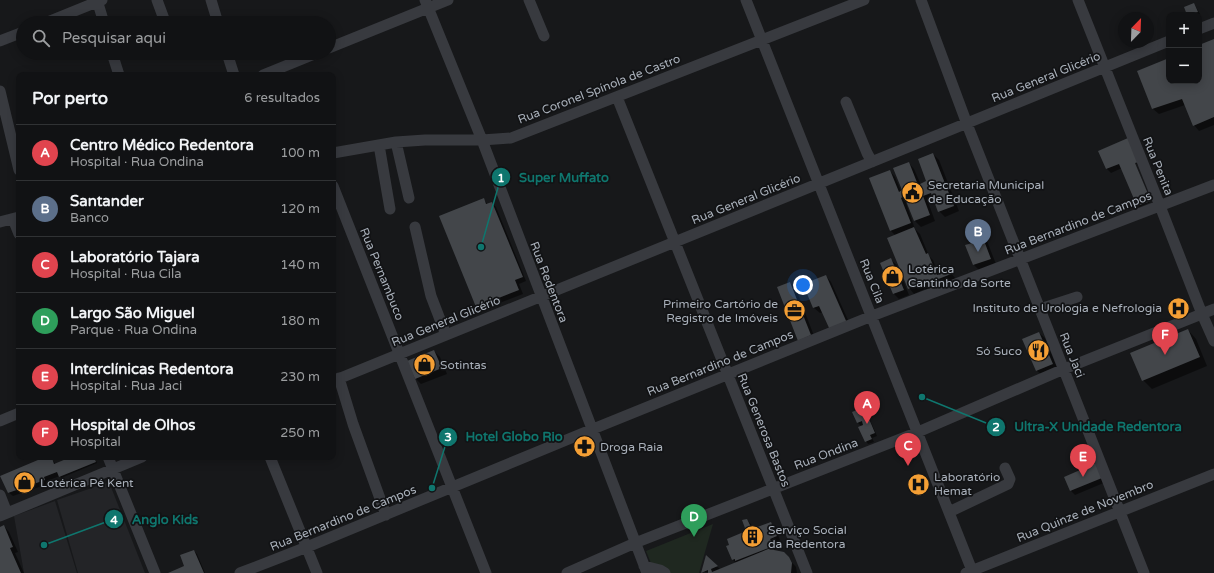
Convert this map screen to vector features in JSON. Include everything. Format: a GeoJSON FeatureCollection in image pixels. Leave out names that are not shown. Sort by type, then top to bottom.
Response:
{"type":"FeatureCollection","features":[{"type":"Feature","properties":{"kind":"street"},"geometry":{"type":"LineString","coordinates":[[157,0],[163,16]]}},
{"type":"Feature","properties":{"kind":"street"},"geometry":{"type":"LineString","coordinates":[[211,0],[216,16]]}},
{"type":"Feature","properties":{"kind":"street"},"geometry":{"type":"LineString","coordinates":[[336,45],[427,4],[448,0]]}},
{"type":"Feature","properties":{"kind":"street"},"geometry":{"type":"LineString","coordinates":[[529,0],[544,36]]}},
{"type":"Feature","properties":{"kind":"street","name":"Rua Cila"},"geometry":{"type":"LineString","coordinates":[[746,0],[763,39],[918,432],[949,512],[970,572]]}},
{"type":"Feature","properties":{"kind":"street","name":"Rua Coronel Spínola de Castro"},"geometry":{"type":"LineString","coordinates":[[336,152],[396,142],[511,138],[864,0]]}},
{"type":"Feature","properties":{"kind":"street","name":"Rua Jaci"},"geometry":{"type":"LineString","coordinates":[[921,0],[967,124],[1144,573]]}},
{"type":"Feature","properties":{"kind":"street","name":"Rua Penita"},"geometry":{"type":"LineString","coordinates":[[1078,0],[1214,341]]}},
{"type":"Feature","properties":{"kind":"street"},"geometry":{"type":"LineString","coordinates":[[62,16],[99,1],[102,16]]}},
{"type":"Feature","properties":{"kind":"street","name":"Rua Redentora"},"geometry":{"type":"LineString","coordinates":[[427,4],[482,140],[646,570]]}},
{"type":"Feature","properties":{"kind":"street"},"geometry":{"type":"LineString","coordinates":[[1202,28],[1214,23]]}},
{"type":"Feature","properties":{"kind":"street"},"geometry":{"type":"LineString","coordinates":[[0,41],[16,35]]}},
{"type":"Feature","properties":{"kind":"street","name":"Rua General Glicério"},"geometry":{"type":"LineString","coordinates":[[336,379],[1166,42]]}},
{"type":"Feature","properties":{"kind":"street"},"geometry":{"type":"LineString","coordinates":[[114,60],[117,72]]}},
{"type":"Feature","properties":{"kind":"street"},"geometry":{"type":"LineString","coordinates":[[229,60],[233,72]]}},
{"type":"Feature","properties":{"kind":"street"},"geometry":{"type":"LineString","coordinates":[[287,70],[305,60]]}},
{"type":"Feature","properties":{"kind":"street"},"geometry":{"type":"LineString","coordinates":[[0,91],[16,158]]}},
{"type":"Feature","properties":{"kind":"street","name":"Rua Generosa Bastos"},"geometry":{"type":"LineString","coordinates":[[617,97],[807,573]]}},
{"type":"Feature","properties":{"kind":"street"},"geometry":{"type":"LineString","coordinates":[[846,102],[872,162]]}},
{"type":"Feature","properties":{"kind":"street"},"geometry":{"type":"LineString","coordinates":[[396,142],[409,198]]}},
{"type":"Feature","properties":{"kind":"street"},"geometry":{"type":"LineString","coordinates":[[378,145],[390,209]]}},
{"type":"Feature","properties":{"kind":"street","name":"Rua Bernardino de Campos"},"geometry":{"type":"LineString","coordinates":[[240,573],[386,515],[872,316],[1214,185]]}},
{"type":"Feature","properties":{"kind":"street","name":"Rua Pernambuco"},"geometry":{"type":"LineString","coordinates":[[336,194],[486,573]]}},
{"type":"Feature","properties":{"kind":"street"},"geometry":{"type":"LineString","coordinates":[[0,222],[16,218]]}},
{"type":"Feature","properties":{"kind":"street"},"geometry":{"type":"LineString","coordinates":[[415,226],[431,296],[446,335]]}},
{"type":"Feature","properties":{"kind":"street"},"geometry":{"type":"LineString","coordinates":[[1040,309],[1077,297]]}},
{"type":"Feature","properties":{"kind":"street","name":"Rua Ondina"},"geometry":{"type":"LineString","coordinates":[[567,573],[635,543],[918,432],[1064,369],[1214,309]]}},
{"type":"Feature","properties":{"kind":"street"},"geometry":{"type":"LineString","coordinates":[[336,379],[386,515]]}},
{"type":"Feature","properties":{"kind":"street"},"geometry":{"type":"LineString","coordinates":[[0,422],[16,414]]}},
{"type":"Feature","properties":{"kind":"street"},"geometry":{"type":"LineString","coordinates":[[109,460],[155,573]]}},
{"type":"Feature","properties":{"kind":"street"},"geometry":{"type":"LineString","coordinates":[[0,495],[4,514],[135,460]]}},
{"type":"Feature","properties":{"kind":"street"},"geometry":{"type":"LineString","coordinates":[[271,460],[317,573]]}},
{"type":"Feature","properties":{"kind":"street"},"geometry":{"type":"LineString","coordinates":[[949,512],[1008,484],[1010,479],[1005,468]]}},
{"type":"Feature","properties":{"kind":"street","name":"Rua Quinze de Novembro"},"geometry":{"type":"LineString","coordinates":[[970,572],[1214,474]]}},
{"type":"Feature","properties":{"kind":"street"},"geometry":{"type":"LineString","coordinates":[[646,570],[660,570],[665,573]]}},
{"type":"Feature","properties":{"kind":"shaded area"},"geometry":{"type":"Polygon","coordinates":[[[109,482],[145,573],[78,573],[57,500],[109,482]]]}},
{"type":"Feature","properties":{"kind":"shaded area"},"geometry":{"type":"Polygon","coordinates":[[[55,501],[77,573],[24,573],[14,516],[55,501]]]}},
{"type":"Feature","properties":{"kind":"shaded area"},"geometry":{"type":"Polygon","coordinates":[[[713,524],[699,573],[655,573],[646,551],[713,524]]]}},
{"type":"Feature","properties":{"kind":"building"},"geometry":{"type":"Polygon","coordinates":[[[1194,3],[1198,12],[1186,12],[1184,7],[1194,3]]]}},
{"type":"Feature","properties":{"kind":"building"},"geometry":{"type":"Polygon","coordinates":[[[1214,39],[1214,117],[1193,126],[1182,99],[1152,109],[1137,71],[1166,59],[1166,84],[1202,84],[1202,44],[1214,39]]]}},
{"type":"Feature","properties":{"kind":"building"},"geometry":{"type":"Polygon","coordinates":[[[1128,138],[1139,162],[1135,163],[1151,201],[1137,206],[1119,164],[1106,169],[1098,151],[1128,138]]]}},
{"type":"Feature","properties":{"kind":"building","name":"Secretaria Municipal de Educação"},"geometry":{"type":"Polygon","coordinates":[[[933,153],[954,206],[938,212],[931,193],[923,196],[930,215],[914,221],[904,196],[901,198],[911,223],[890,231],[869,178],[890,170],[899,192],[902,190],[893,168],[909,162],[918,185],[926,181],[918,159],[933,153]]]}},
{"type":"Feature","properties":{"kind":"building"},"geometry":{"type":"Polygon","coordinates":[[[484,198],[486,204],[492,202],[523,277],[515,280],[519,290],[476,307],[439,216],[484,198]]]}},
{"type":"Feature","properties":{"kind":"building"},"geometry":{"type":"Polygon","coordinates":[[[914,227],[926,254],[928,253],[937,275],[949,270],[951,274],[921,286],[920,284],[908,289],[887,238],[914,227]]]}},
{"type":"Feature","properties":{"kind":"building"},"geometry":{"type":"Polygon","coordinates":[[[980,230],[991,259],[973,265],[965,245],[976,242],[972,232],[980,230]]]}},
{"type":"Feature","properties":{"kind":"building","name":"Lotérica Cantinho da Sorte"},"geometry":{"type":"Polygon","coordinates":[[[891,258],[904,290],[893,294],[880,263],[891,258]]]}},
{"type":"Feature","properties":{"kind":"building"},"geometry":{"type":"Polygon","coordinates":[[[826,275],[847,323],[830,330],[819,306],[813,308],[803,284],[826,275]]]}},
{"type":"Feature","properties":{"kind":"building","name":"Primeiro Cartório de Registro de Imóveis"},"geometry":{"type":"Polygon","coordinates":[[[790,282],[811,335],[798,341],[777,287],[790,282]]]}},
{"type":"Feature","properties":{"kind":"building"},"geometry":{"type":"Polygon","coordinates":[[[1188,329],[1200,357],[1142,381],[1130,353],[1188,329]]]}},
{"type":"Feature","properties":{"kind":"building","name":"Só Suco"},"geometry":{"type":"Polygon","coordinates":[[[1039,332],[1053,364],[1036,371],[1022,339],[1039,332]]]}},
{"type":"Feature","properties":{"kind":"building","name":"Sotintas"},"geometry":{"type":"Polygon","coordinates":[[[434,350],[442,368],[415,379],[407,361],[434,350]]]}},
{"type":"Feature","properties":{"kind":"building"},"geometry":{"type":"Polygon","coordinates":[[[864,407],[875,433],[870,435],[872,439],[865,442],[858,427],[863,425],[862,421],[857,423],[852,412],[864,407]]]}},
{"type":"Feature","properties":{"kind":"building"},"geometry":{"type":"Polygon","coordinates":[[[38,460],[53,460],[54,464],[64,460],[95,460],[96,462],[59,477],[57,472],[44,477],[45,480],[8,493],[0,476],[38,460]]]}},
{"type":"Feature","properties":{"kind":"building"},"geometry":{"type":"Polygon","coordinates":[[[1096,463],[1102,478],[1070,491],[1064,477],[1096,463]]]}},
{"type":"Feature","properties":{"kind":"building","name":"Serviço Social da Redentora"},"geometry":{"type":"Polygon","coordinates":[[[747,519],[752,529],[771,522],[777,536],[770,539],[774,546],[735,561],[735,559],[732,560],[726,546],[729,545],[727,539],[746,531],[742,520],[747,519]]]}},
{"type":"Feature","properties":{"kind":"building"},"geometry":{"type":"Polygon","coordinates":[[[4,525],[13,547],[10,548],[21,573],[0,573],[0,527],[4,525]]]}},
{"type":"Feature","properties":{"kind":"building"},"geometry":{"type":"Polygon","coordinates":[[[773,547],[774,550],[784,552],[789,557],[792,563],[791,573],[708,573],[708,570],[701,573],[706,555],[718,566],[711,569],[712,572],[773,547]]]}},
{"type":"Feature","properties":{"kind":"building"},"geometry":{"type":"Polygon","coordinates":[[[194,550],[204,573],[168,573],[184,566],[180,555],[194,550]]]}},
{"type":"Feature","properties":{"kind":"place","name":"Secretaria Municipal de Educação"},"geometry":{"type":"Point","coordinates":[912,192]}},
{"type":"Feature","properties":{"kind":"place","name":"Super Muffato"},"geometry":{"type":"Point","coordinates":[481,247]}},
{"type":"Feature","properties":{"kind":"place","name":"Santander"},"geometry":{"type":"Point","coordinates":[978,252]}},
{"type":"Feature","properties":{"kind":"place","name":"Lotérica Cantinho da Sorte"},"geometry":{"type":"Point","coordinates":[892,276]}},
{"type":"Feature","properties":{"kind":"place","name":"Instituto de Urologia e Nefrologia"},"geometry":{"type":"Point","coordinates":[1178,308]}},
{"type":"Feature","properties":{"kind":"place","name":"Primeiro Cartório de Registro de Imóveis"},"geometry":{"type":"Point","coordinates":[794,311]}},
{"type":"Feature","properties":{"kind":"place","name":"Só Suco"},"geometry":{"type":"Point","coordinates":[1038,351]}},
{"type":"Feature","properties":{"kind":"place","name":"Hospital de Olhos"},"geometry":{"type":"Point","coordinates":[1165,355]}},
{"type":"Feature","properties":{"kind":"place","name":"Sotintas"},"geometry":{"type":"Point","coordinates":[425,365]}},
{"type":"Feature","properties":{"kind":"place","name":"Ultra-X Unidade Redentora"},"geometry":{"type":"Point","coordinates":[922,397]}},
{"type":"Feature","properties":{"kind":"place","name":"Centro Médico Redentora"},"geometry":{"type":"Point","coordinates":[867,424]}},
{"type":"Feature","properties":{"kind":"place","name":"Droga Raia"},"geometry":{"type":"Point","coordinates":[585,447]}},
{"type":"Feature","properties":{"kind":"place","name":"Laboratório Tajara"},"geometry":{"type":"Point","coordinates":[908,466]}},
{"type":"Feature","properties":{"kind":"place","name":"Interclínicas Redentora"},"geometry":{"type":"Point","coordinates":[1083,477]}},
{"type":"Feature","properties":{"kind":"place","name":"Lotérica Pé Kent"},"geometry":{"type":"Point","coordinates":[25,483]}},
{"type":"Feature","properties":{"kind":"place","name":"Laboratório Hemat"},"geometry":{"type":"Point","coordinates":[918,484]}},
{"type":"Feature","properties":{"kind":"place","name":"Hotel Globo Rio"},"geometry":{"type":"Point","coordinates":[432,488]}},
{"type":"Feature","properties":{"kind":"place","name":"Largo São Miguel"},"geometry":{"type":"Point","coordinates":[694,537]}},
{"type":"Feature","properties":{"kind":"place","name":"Serviço Social da Redentora"},"geometry":{"type":"Point","coordinates":[753,537]}},
{"type":"Feature","properties":{"kind":"place","name":"Anglo Kids"},"geometry":{"type":"Point","coordinates":[44,545]}}]}
